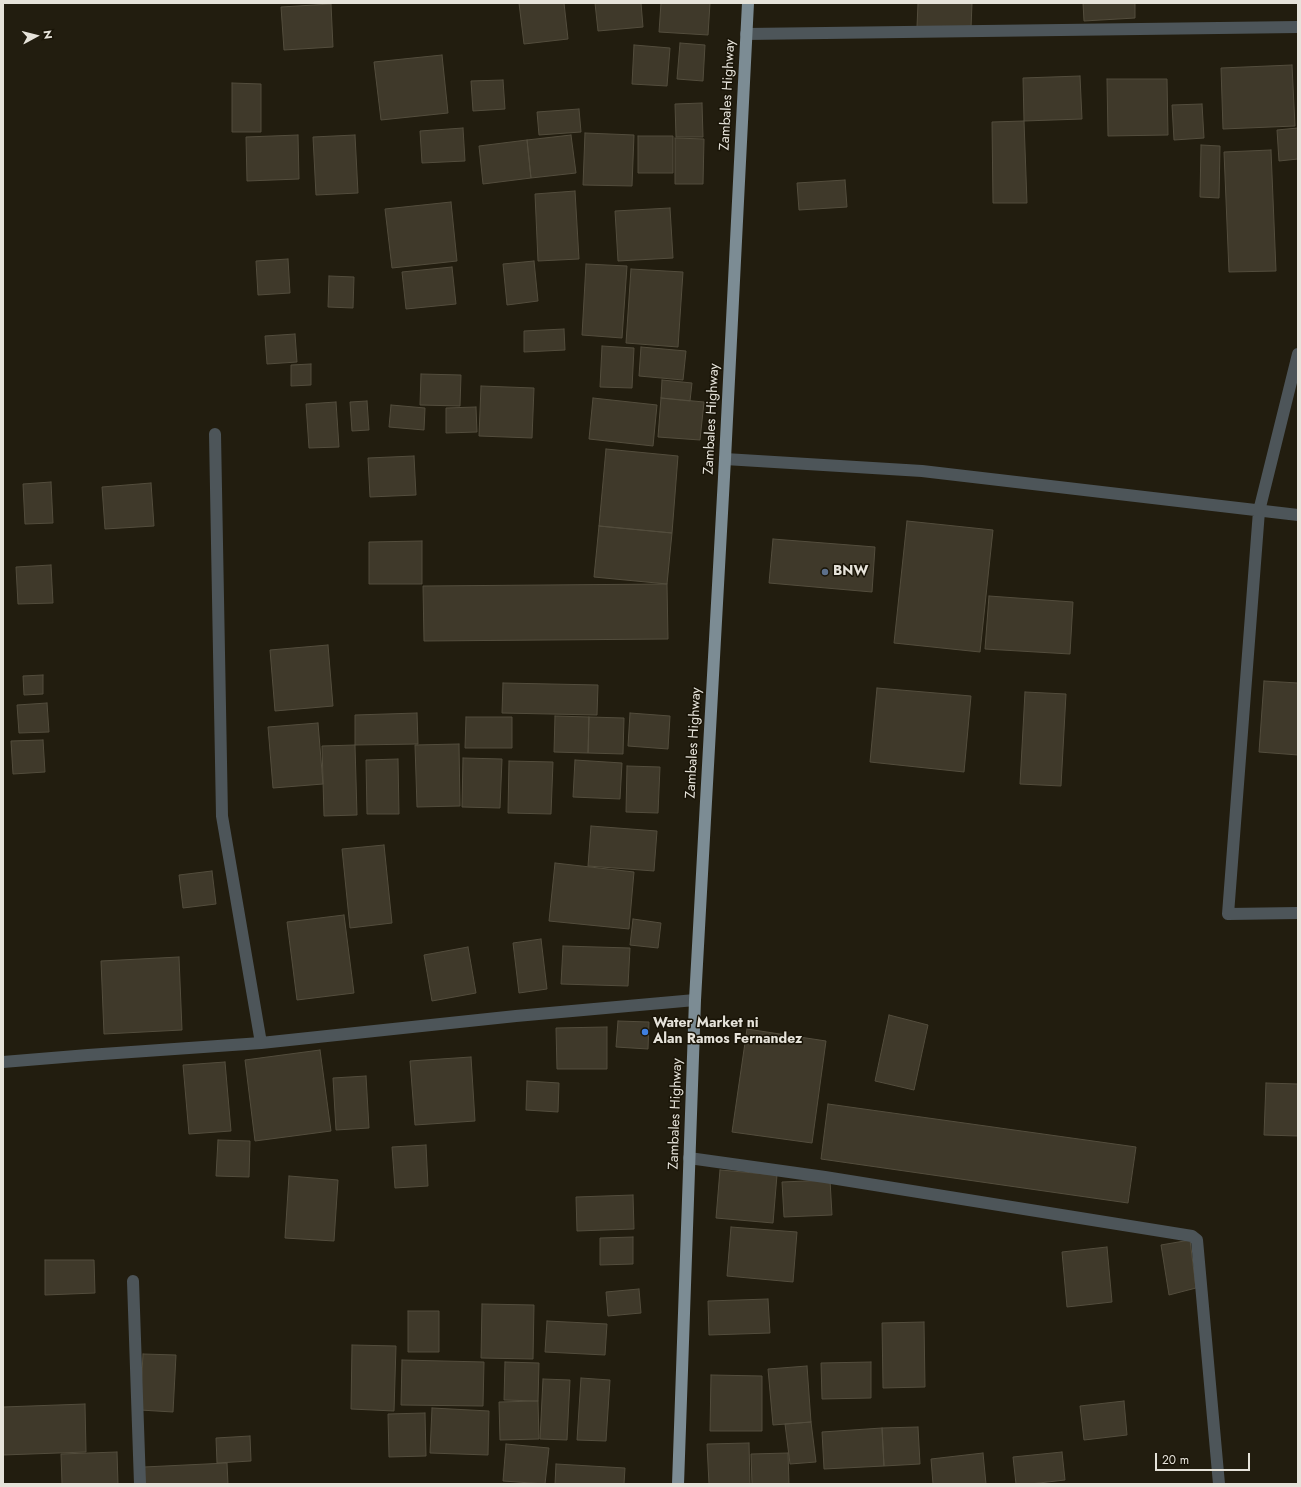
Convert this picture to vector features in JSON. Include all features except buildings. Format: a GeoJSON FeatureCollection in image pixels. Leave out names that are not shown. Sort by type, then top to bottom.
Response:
{"type":"FeatureCollection","features":[{"type":"Feature","properties":{"kind":"main road","name":"Zambales Highway"},"geometry":{"type":"LineString","coordinates":[[678,1484],[694,1000],[725,459],[748,3]]}},
{"type":"Feature","properties":{"kind":"street"},"geometry":{"type":"LineString","coordinates":[[746,34],[1298,27]]}},
{"type":"Feature","properties":{"kind":"street"},"geometry":{"type":"LineString","coordinates":[[1298,354],[1259,511],[1228,914],[1298,913]]}},
{"type":"Feature","properties":{"kind":"street"},"geometry":{"type":"LineString","coordinates":[[215,434],[222,816],[261,1043]]}},
{"type":"Feature","properties":{"kind":"street"},"geometry":{"type":"LineString","coordinates":[[725,459],[922,471],[1298,515]]}},
{"type":"Feature","properties":{"kind":"street"},"geometry":{"type":"LineString","coordinates":[[3,1062],[261,1043],[516,1016],[694,1000]]}},
{"type":"Feature","properties":{"kind":"street"},"geometry":{"type":"LineString","coordinates":[[689,1158],[833,1179],[1192,1236],[1198,1240],[1219,1484]]}},
{"type":"Feature","properties":{"kind":"street"},"geometry":{"type":"LineString","coordinates":[[133,1281],[140,1484]]}},
{"type":"Feature","properties":{"kind":"place","name":"BNW"},"geometry":{"type":"Point","coordinates":[825,572]}},
{"type":"Feature","properties":{"kind":"place","name":"Water Market ni Alan Ramos Fernandez"},"geometry":{"type":"Point","coordinates":[645,1032]}}]}
